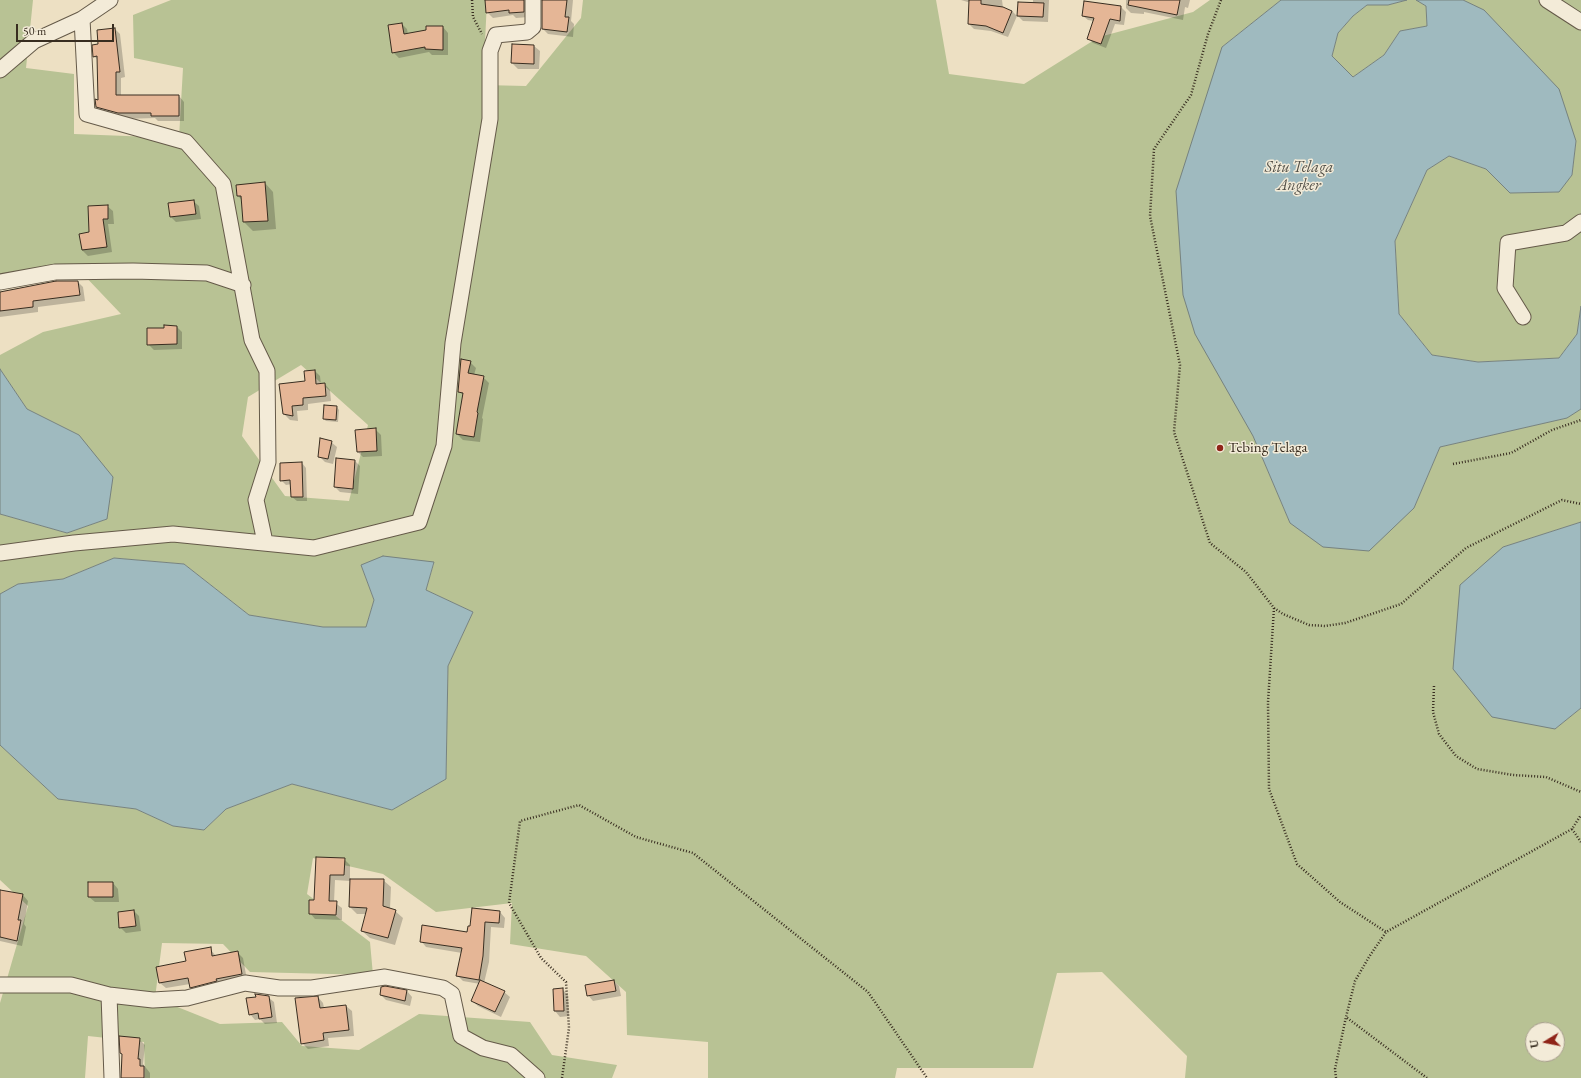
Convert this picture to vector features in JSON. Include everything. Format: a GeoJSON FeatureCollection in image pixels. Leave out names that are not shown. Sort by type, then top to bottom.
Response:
{"type":"FeatureCollection","features":[{"type":"Feature","properties":{"kind":"street"},"geometry":{"type":"LineString","coordinates":[[0,70],[34,41],[82,19],[110,0]]}},
{"type":"Feature","properties":{"kind":"street"},"geometry":{"type":"LineString","coordinates":[[0,554],[74,543],[173,534],[266,542],[314,548],[419,522],[444,446],[453,343],[490,119],[490,51],[496,35],[527,32],[534,27],[533,0]]}},
{"type":"Feature","properties":{"kind":"street"},"geometry":{"type":"LineString","coordinates":[[1547,0],[1581,22]]}},
{"type":"Feature","properties":{"kind":"street"},"geometry":{"type":"LineString","coordinates":[[82,19],[87,114],[186,142],[223,184],[243,285],[252,340],[267,371],[268,462],[256,500],[266,542]]}},
{"type":"Feature","properties":{"kind":"street"},"geometry":{"type":"LineString","coordinates":[[1523,317],[1505,288],[1508,243],[1566,233],[1581,222]]}},
{"type":"Feature","properties":{"kind":"street"},"geometry":{"type":"LineString","coordinates":[[0,282],[56,272],[133,271],[207,273],[243,285]]}},
{"type":"Feature","properties":{"kind":"street"},"geometry":{"type":"LineString","coordinates":[[0,985],[71,986],[108,995],[153,1000],[187,998],[246,984],[279,988],[312,988],[385,977],[442,988],[452,994],[461,1036],[483,1048],[511,1055],[537,1078]]}},
{"type":"Feature","properties":{"kind":"street"},"geometry":{"type":"LineString","coordinates":[[108,995],[112,1078]]}},
{"type":"Feature","properties":{"kind":"path"},"geometry":{"type":"LineString","coordinates":[[472,0],[474,17],[490,51]]}},
{"type":"Feature","properties":{"kind":"path"},"geometry":{"type":"LineString","coordinates":[[1221,0],[1208,34],[1191,95],[1154,149],[1150,216],[1180,366],[1174,432],[1210,543],[1246,572],[1274,608],[1283,614],[1309,625],[1325,626],[1345,623],[1401,604],[1466,548],[1562,500],[1581,504]]}},
{"type":"Feature","properties":{"kind":"path"},"geometry":{"type":"LineString","coordinates":[[1453,464],[1511,453],[1552,430],[1581,420]]}},
{"type":"Feature","properties":{"kind":"path"},"geometry":{"type":"LineString","coordinates":[[1274,608],[1268,702],[1269,788],[1297,864],[1340,902],[1386,932]]}},
{"type":"Feature","properties":{"kind":"path"},"geometry":{"type":"LineString","coordinates":[[1434,686],[1433,712],[1438,734],[1456,756],[1476,769],[1513,775],[1546,776],[1581,792]]}},
{"type":"Feature","properties":{"kind":"path"},"geometry":{"type":"LineString","coordinates":[[562,1078],[569,1028],[566,982],[541,958],[509,903],[520,821],[579,805],[636,837],[693,853],[868,992],[927,1078]]}},
{"type":"Feature","properties":{"kind":"path"},"geometry":{"type":"LineString","coordinates":[[1336,1078],[1335,1069],[1355,981],[1386,932],[1572,829],[1581,815]]}},
{"type":"Feature","properties":{"kind":"path"},"geometry":{"type":"LineString","coordinates":[[1572,829],[1581,842]]}},
{"type":"Feature","properties":{"kind":"path"},"geometry":{"type":"LineString","coordinates":[[1346,1017],[1427,1078]]}},
{"type":"Feature","properties":{"kind":"green space"},"geometry":{"type":"Polygon","coordinates":[[[0,0],[33,0],[26,68],[74,74],[74,134],[179,138],[183,68],[134,58],[133,15],[171,0],[487,0],[483,85],[526,86],[581,18],[583,0],[936,0],[949,74],[1024,84],[1099,37],[1193,12],[1210,0],[1281,0],[1222,47],[1253,436],[1290,523],[1414,508],[1440,447],[1566,418],[1581,409],[1581,522],[1503,547],[1555,729],[1581,708],[1581,1078],[1185,1078],[1187,1056],[1102,972],[1057,973],[1033,1068],[897,1068],[895,1078],[708,1078],[708,1042],[627,1035],[626,992],[586,956],[510,944],[512,903],[436,912],[383,874],[313,858],[307,894],[370,942],[373,975],[250,972],[223,944],[162,943],[155,998],[220,1024],[282,1022],[302,1046],[359,1050],[419,1014],[530,1022],[552,1055],[617,1065],[612,1078],[145,1078],[144,1042],[88,1036],[85,1078],[0,1078],[0,1003],[28,906],[0,880],[0,745],[58,799],[136,809],[173,826],[204,830],[226,809],[292,784],[392,810],[446,779],[448,666],[473,612],[426,590],[434,563],[361,565],[374,600],[366,627],[323,627],[249,615],[184,564],[114,558],[63,579],[18,584],[0,594],[0,514],[67,533],[107,519],[79,435],[27,409],[0,369],[0,355],[43,332],[121,314],[80,271],[0,288],[0,0]],[[301,365],[248,397],[242,436],[285,496],[349,501],[368,425],[301,365]]]}},
{"type":"Feature","properties":{"kind":"green space"},"geometry":{"type":"Polygon","coordinates":[[[1407,0],[1416,0],[1426,6],[1427,26],[1400,31],[1384,55],[1353,77],[1332,56],[1338,33],[1353,16],[1367,5],[1388,5],[1407,0]]]}},
{"type":"Feature","properties":{"kind":"green space"},"geometry":{"type":"Polygon","coordinates":[[[1463,0],[1581,0],[1581,306],[1577,334],[1559,358],[1478,362],[1432,355],[1399,314],[1395,241],[1427,170],[1449,156],[1486,169],[1510,193],[1558,192],[1572,175],[1576,141],[1484,11],[1463,0]]]}},
{"type":"Feature","properties":{"kind":"water","name":"Situ Telaga Angker"},"geometry":{"type":"Polygon","coordinates":[[[1281,0],[1407,0],[1388,5],[1367,5],[1353,16],[1338,33],[1332,56],[1353,77],[1384,55],[1400,31],[1427,26],[1426,6],[1416,0],[1463,0],[1484,10],[1559,89],[1576,141],[1572,175],[1559,192],[1510,193],[1486,169],[1449,156],[1427,170],[1395,241],[1399,314],[1432,355],[1478,362],[1559,358],[1577,334],[1581,306],[1581,409],[1567,418],[1440,447],[1414,508],[1369,551],[1323,547],[1290,523],[1253,436],[1195,334],[1183,295],[1176,191],[1222,47],[1281,0]]]}},
{"type":"Feature","properties":{"kind":"water"},"geometry":{"type":"Polygon","coordinates":[[[0,369],[27,409],[79,435],[113,477],[107,519],[67,533],[0,514],[0,369]]]}},
{"type":"Feature","properties":{"kind":"water"},"geometry":{"type":"Polygon","coordinates":[[[1581,522],[1581,708],[1555,729],[1492,717],[1453,669],[1460,585],[1503,547],[1581,522]]]}},
{"type":"Feature","properties":{"kind":"water"},"geometry":{"type":"Polygon","coordinates":[[[383,556],[434,562],[426,590],[473,612],[448,666],[446,779],[392,810],[292,784],[226,809],[204,830],[173,826],[136,809],[58,799],[0,745],[0,594],[18,584],[63,579],[114,558],[184,564],[249,615],[323,627],[366,627],[374,600],[361,565],[383,556]]]}},
{"type":"Feature","properties":{"kind":"building"},"geometry":{"type":"Polygon","coordinates":[[[485,0],[524,0],[524,12],[509,13],[509,10],[486,13],[485,0]]]}},
{"type":"Feature","properties":{"kind":"building"},"geometry":{"type":"Polygon","coordinates":[[[542,0],[567,0],[565,17],[569,17],[567,32],[542,29],[542,0]]]}},
{"type":"Feature","properties":{"kind":"building"},"geometry":{"type":"Polygon","coordinates":[[[969,0],[981,0],[981,4],[1003,7],[1012,11],[1003,33],[986,26],[968,24],[969,0]]]}},
{"type":"Feature","properties":{"kind":"building"},"geometry":{"type":"Polygon","coordinates":[[[1129,0],[1180,0],[1177,15],[1128,5],[1129,0]]]}},
{"type":"Feature","properties":{"kind":"building"},"geometry":{"type":"Polygon","coordinates":[[[1084,1],[1121,6],[1120,21],[1110,19],[1101,44],[1087,39],[1094,18],[1082,16],[1084,1]]]}},
{"type":"Feature","properties":{"kind":"building"},"geometry":{"type":"Polygon","coordinates":[[[1018,2],[1044,3],[1043,17],[1017,16],[1018,2]]]}},
{"type":"Feature","properties":{"kind":"building"},"geometry":{"type":"Polygon","coordinates":[[[402,23],[404,34],[426,30],[426,26],[443,26],[443,50],[425,49],[425,47],[392,53],[388,25],[402,23]]]}},
{"type":"Feature","properties":{"kind":"building"},"geometry":{"type":"Polygon","coordinates":[[[115,28],[120,72],[116,72],[116,95],[179,95],[179,116],[151,116],[151,113],[118,113],[96,107],[95,99],[98,100],[97,56],[93,57],[92,45],[98,44],[97,30],[115,28]]]}},
{"type":"Feature","properties":{"kind":"building"},"geometry":{"type":"Polygon","coordinates":[[[512,44],[534,45],[534,64],[511,63],[512,44]]]}},
{"type":"Feature","properties":{"kind":"building"},"geometry":{"type":"Polygon","coordinates":[[[265,182],[268,221],[243,222],[241,196],[237,196],[236,185],[265,182]]]}},
{"type":"Feature","properties":{"kind":"building"},"geometry":{"type":"Polygon","coordinates":[[[194,200],[196,214],[170,217],[168,203],[194,200]]]}},
{"type":"Feature","properties":{"kind":"building"},"geometry":{"type":"Polygon","coordinates":[[[108,205],[108,219],[103,219],[107,247],[82,250],[79,234],[89,232],[88,206],[108,205]]]}},
{"type":"Feature","properties":{"kind":"building"},"geometry":{"type":"Polygon","coordinates":[[[56,281],[78,281],[80,295],[33,301],[33,307],[0,311],[0,292],[56,281]]]}},
{"type":"Feature","properties":{"kind":"building"},"geometry":{"type":"Polygon","coordinates":[[[164,325],[177,326],[177,344],[147,345],[147,328],[164,328],[164,325]]]}},
{"type":"Feature","properties":{"kind":"building"},"geometry":{"type":"Polygon","coordinates":[[[461,359],[471,361],[468,373],[484,376],[474,437],[456,434],[463,393],[458,392],[461,359]]]}},
{"type":"Feature","properties":{"kind":"building"},"geometry":{"type":"Polygon","coordinates":[[[315,370],[316,384],[325,383],[326,396],[303,398],[303,405],[292,406],[293,416],[283,414],[279,384],[305,381],[304,371],[315,370]]]}},
{"type":"Feature","properties":{"kind":"building"},"geometry":{"type":"Polygon","coordinates":[[[324,405],[337,406],[336,420],[323,419],[324,405]]]}},
{"type":"Feature","properties":{"kind":"building"},"geometry":{"type":"Polygon","coordinates":[[[376,428],[377,451],[357,452],[355,430],[376,428]]]}},
{"type":"Feature","properties":{"kind":"building"},"geometry":{"type":"Polygon","coordinates":[[[320,438],[332,441],[328,459],[318,457],[320,438]]]}},
{"type":"Feature","properties":{"kind":"building"},"geometry":{"type":"Polygon","coordinates":[[[336,458],[355,460],[353,489],[334,487],[336,458]]]}},
{"type":"Feature","properties":{"kind":"building"},"geometry":{"type":"Polygon","coordinates":[[[302,462],[303,497],[291,497],[290,480],[280,481],[280,463],[302,462]]]}},
{"type":"Feature","properties":{"kind":"building"},"geometry":{"type":"Polygon","coordinates":[[[316,857],[345,858],[344,875],[330,875],[329,901],[337,901],[336,915],[309,914],[309,900],[314,900],[316,857]]]}},
{"type":"Feature","properties":{"kind":"building"},"geometry":{"type":"Polygon","coordinates":[[[350,879],[384,879],[383,906],[396,910],[388,938],[361,931],[367,908],[349,907],[350,879]]]}},
{"type":"Feature","properties":{"kind":"building"},"geometry":{"type":"Polygon","coordinates":[[[88,882],[113,882],[113,897],[88,897],[88,882]]]}},
{"type":"Feature","properties":{"kind":"building"},"geometry":{"type":"Polygon","coordinates":[[[0,890],[23,894],[18,920],[21,920],[17,941],[0,937],[0,890]]]}},
{"type":"Feature","properties":{"kind":"building"},"geometry":{"type":"Polygon","coordinates":[[[472,908],[500,911],[499,923],[485,922],[483,956],[479,980],[456,976],[462,948],[420,942],[422,925],[467,932],[468,926],[470,926],[472,908]]]}},
{"type":"Feature","properties":{"kind":"building"},"geometry":{"type":"Polygon","coordinates":[[[134,910],[136,926],[119,928],[118,912],[134,910]]]}},
{"type":"Feature","properties":{"kind":"building"},"geometry":{"type":"Polygon","coordinates":[[[211,947],[212,956],[238,951],[242,974],[216,979],[217,981],[190,988],[188,978],[159,983],[156,967],[186,961],[184,952],[211,947]]]}},
{"type":"Feature","properties":{"kind":"building"},"geometry":{"type":"Polygon","coordinates":[[[480,980],[505,991],[495,1012],[471,1001],[480,980]]]}},
{"type":"Feature","properties":{"kind":"building"},"geometry":{"type":"Polygon","coordinates":[[[614,980],[616,991],[587,996],[585,985],[614,980]]]}},
{"type":"Feature","properties":{"kind":"building"},"geometry":{"type":"Polygon","coordinates":[[[385,986],[407,990],[405,1001],[380,995],[381,987],[385,986]]]}},
{"type":"Feature","properties":{"kind":"building"},"geometry":{"type":"Polygon","coordinates":[[[563,988],[564,1011],[554,1011],[553,989],[563,988]]]}},
{"type":"Feature","properties":{"kind":"building"},"geometry":{"type":"Polygon","coordinates":[[[255,994],[269,996],[272,1017],[259,1019],[258,1013],[249,1015],[246,998],[256,997],[255,994]]]}},
{"type":"Feature","properties":{"kind":"building"},"geometry":{"type":"Polygon","coordinates":[[[318,996],[320,1008],[346,1005],[349,1030],[323,1033],[324,1040],[301,1044],[295,998],[318,996]]]}},
{"type":"Feature","properties":{"kind":"building"},"geometry":{"type":"Polygon","coordinates":[[[119,1036],[140,1038],[138,1059],[140,1059],[140,1066],[144,1066],[144,1078],[121,1078],[122,1054],[120,1053],[119,1036]]]}},
{"type":"Feature","properties":{"kind":"place","name":"Tebing Telaga"},"geometry":{"type":"Point","coordinates":[1220,448]}}]}
